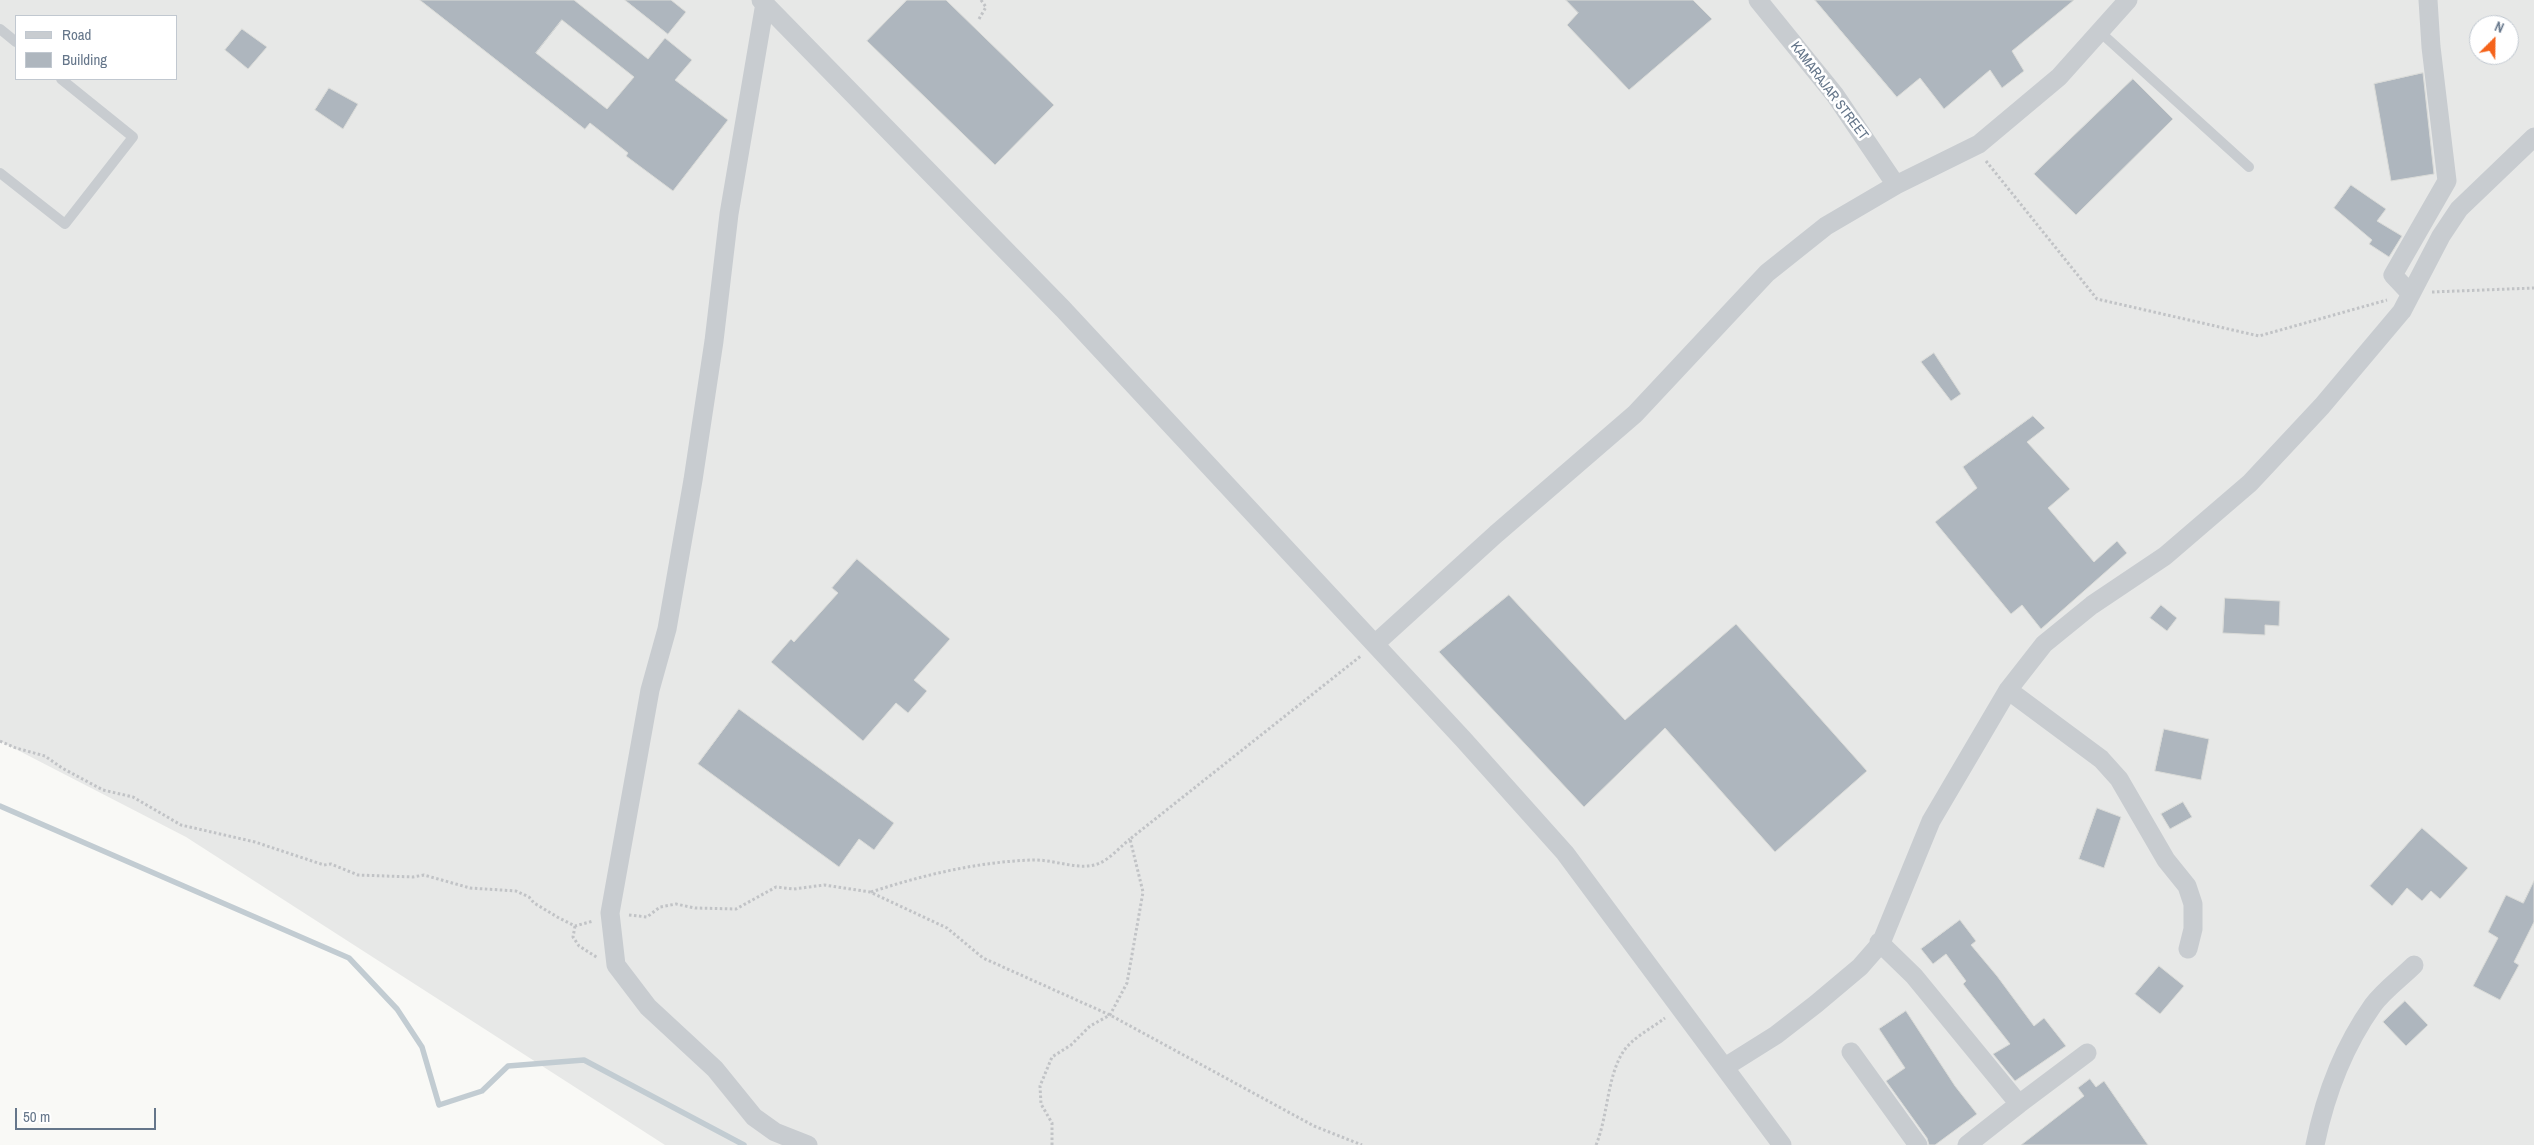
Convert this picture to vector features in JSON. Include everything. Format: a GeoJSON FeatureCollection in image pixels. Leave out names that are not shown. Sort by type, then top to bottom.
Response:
{"type":"FeatureCollection","features":[{"type":"Feature","properties":{"kind":"street","name":"KAMARAJAR STREET"},"geometry":{"type":"LineString","coordinates":[[1758,0],[1835,95],[1896,185]]}},
{"type":"Feature","properties":{"kind":"street"},"geometry":{"type":"LineString","coordinates":[[1376,643],[1496,534],[1635,414],[1767,274],[1826,226],[1896,185],[1975,147],[2059,77],[2128,0]]}},
{"type":"Feature","properties":{"kind":"street"},"geometry":{"type":"LineString","coordinates":[[2410,293],[2393,275],[2447,181],[2431,47],[2428,0]]}},
{"type":"Feature","properties":{"kind":"street"},"geometry":{"type":"LineString","coordinates":[[763,2],[1063,310],[1376,643],[1565,853],[1782,1145]]}},
{"type":"Feature","properties":{"kind":"street"},"geometry":{"type":"LineString","coordinates":[[763,2],[728,214],[714,341],[693,480],[667,630],[650,690],[610,912],[616,965],[648,1007],[715,1069],[754,1117],[775,1132],[808,1145]]}},
{"type":"Feature","properties":{"kind":"street"},"geometry":{"type":"LineString","coordinates":[[1725,1067],[1776,1035],[1816,1004],[1860,967],[1880,942],[1931,822],[2008,690],[2044,644],[2092,605],[2165,556],[2250,482],[2322,406],[2402,311],[2410,293],[2423,274],[2441,236],[2459,209],[2534,137]]}},
{"type":"Feature","properties":{"kind":"street"},"geometry":{"type":"LineString","coordinates":[[2008,690],[2100,759],[2119,779],[2166,860],[2187,886],[2193,904],[2193,929],[2188,948]]}},
{"type":"Feature","properties":{"kind":"street"},"geometry":{"type":"LineString","coordinates":[[1880,942],[1914,976],[2019,1104]]}},
{"type":"Feature","properties":{"kind":"street"},"geometry":{"type":"LineString","coordinates":[[2315,1145],[2327,1096],[2350,1044],[2374,1004],[2414,965]]}},
{"type":"Feature","properties":{"kind":"street"},"geometry":{"type":"LineString","coordinates":[[1851,1052],[1918,1145]]}},
{"type":"Feature","properties":{"kind":"street"},"geometry":{"type":"LineString","coordinates":[[1967,1145],[2087,1053]]}},
{"type":"Feature","properties":{"kind":"lane"},"geometry":{"type":"LineString","coordinates":[[0,29],[15,41]]}},
{"type":"Feature","properties":{"kind":"lane"},"geometry":{"type":"LineString","coordinates":[[2100,32],[2249,167]]}},
{"type":"Feature","properties":{"kind":"lane"},"geometry":{"type":"LineString","coordinates":[[0,173],[65,224],[133,138],[62,80]]}},
{"type":"Feature","properties":{"kind":"path"},"geometry":{"type":"LineString","coordinates":[[979,19],[986,7],[981,0]]}},
{"type":"Feature","properties":{"kind":"path"},"geometry":{"type":"LineString","coordinates":[[1975,147],[2097,299],[2259,336],[2410,293],[2534,288]]}},
{"type":"Feature","properties":{"kind":"path"},"geometry":{"type":"LineString","coordinates":[[870,892],[917,877],[1010,862],[1058,861],[1081,867],[1101,863],[1376,643]]}},
{"type":"Feature","properties":{"kind":"path"},"geometry":{"type":"LineString","coordinates":[[0,741],[16,748],[46,756],[62,768],[103,790],[133,797],[181,825],[255,842],[324,865],[331,864],[358,875],[413,877],[424,875],[470,888],[516,891],[575,926],[590,923],[602,914],[610,912],[647,918],[660,907],[676,904],[695,908],[736,909],[776,887],[794,889],[824,885],[870,892],[947,928],[983,958],[1110,1015],[1314,1126],[1362,1145]]}},
{"type":"Feature","properties":{"kind":"path"},"geometry":{"type":"LineString","coordinates":[[1052,1145],[1052,1123],[1041,1104],[1040,1086],[1052,1057],[1071,1045],[1090,1026],[1110,1015],[1127,983],[1143,892],[1130,839]]}},
{"type":"Feature","properties":{"kind":"path"},"geometry":{"type":"LineString","coordinates":[[575,926],[573,937],[579,946],[596,958],[616,965]]}},
{"type":"Feature","properties":{"kind":"path"},"geometry":{"type":"LineString","coordinates":[[1596,1145],[1608,1104],[1614,1067],[1624,1050],[1681,1008]]}},
{"type":"Feature","properties":{"kind":"shaded area"},"geometry":{"type":"Polygon","coordinates":[[[0,0],[2534,0],[2534,1145],[665,1145],[186,837],[0,741],[0,0]]]}},
{"type":"Feature","properties":{"kind":"building"},"geometry":{"type":"Polygon","coordinates":[[[420,0],[574,0],[648,59],[665,38],[692,60],[675,80],[728,120],[673,191],[626,156],[628,153],[590,123],[585,129],[420,0]],[[562,20],[536,53],[607,109],[634,77],[562,20]]]}},
{"type":"Feature","properties":{"kind":"building"},"geometry":{"type":"Polygon","coordinates":[[[625,0],[671,0],[686,12],[668,34],[625,0]]]}},
{"type":"Feature","properties":{"kind":"building"},"geometry":{"type":"Polygon","coordinates":[[[907,0],[946,0],[1054,105],[995,165],[867,41],[907,0]]]}},
{"type":"Feature","properties":{"kind":"building"},"geometry":{"type":"Polygon","coordinates":[[[1566,0],[1693,0],[1712,19],[1629,90],[1567,25],[1578,13],[1566,0]]]}},
{"type":"Feature","properties":{"kind":"building"},"geometry":{"type":"Polygon","coordinates":[[[1815,0],[2074,0],[2012,51],[2024,71],[2002,88],[1990,70],[1944,109],[1920,78],[1897,97],[1815,0]]]}},
{"type":"Feature","properties":{"kind":"building"},"geometry":{"type":"Polygon","coordinates":[[[242,29],[267,47],[248,69],[225,50],[242,29]]]}},
{"type":"Feature","properties":{"kind":"building"},"geometry":{"type":"Polygon","coordinates":[[[2423,73],[2434,174],[2391,181],[2374,84],[2423,73]]]}},
{"type":"Feature","properties":{"kind":"building"},"geometry":{"type":"Polygon","coordinates":[[[2133,79],[2173,119],[2076,215],[2034,174],[2133,79]]]}},
{"type":"Feature","properties":{"kind":"building"},"geometry":{"type":"Polygon","coordinates":[[[329,88],[358,104],[343,129],[315,110],[329,88]]]}},
{"type":"Feature","properties":{"kind":"building"},"geometry":{"type":"Polygon","coordinates":[[[2351,185],[2386,209],[2377,221],[2402,236],[2389,257],[2369,244],[2372,240],[2334,208],[2351,185]]]}},
{"type":"Feature","properties":{"kind":"building"},"geometry":{"type":"Polygon","coordinates":[[[1934,353],[1961,394],[1951,401],[1921,362],[1934,353]]]}},
{"type":"Feature","properties":{"kind":"building"},"geometry":{"type":"Polygon","coordinates":[[[2033,416],[2045,428],[2027,442],[2070,489],[2048,508],[2094,562],[2117,541],[2127,553],[2041,629],[2022,605],[2011,614],[1935,522],[1977,488],[1963,467],[2033,416]]]}},
{"type":"Feature","properties":{"kind":"building"},"geometry":{"type":"Polygon","coordinates":[[[857,559],[950,639],[914,680],[927,691],[908,713],[896,703],[863,741],[771,662],[791,639],[794,642],[838,593],[832,588],[857,559]]]}},
{"type":"Feature","properties":{"kind":"building"},"geometry":{"type":"Polygon","coordinates":[[[1509,595],[1625,720],[1736,624],[1867,771],[1775,852],[1665,728],[1584,807],[1439,652],[1509,595]]]}},
{"type":"Feature","properties":{"kind":"building"},"geometry":{"type":"Polygon","coordinates":[[[2225,598],[2280,601],[2279,626],[2265,625],[2265,635],[2223,633],[2225,598]]]}},
{"type":"Feature","properties":{"kind":"building"},"geometry":{"type":"Polygon","coordinates":[[[2161,605],[2177,618],[2167,631],[2150,618],[2161,605]]]}},
{"type":"Feature","properties":{"kind":"building"},"geometry":{"type":"Polygon","coordinates":[[[739,709],[894,823],[874,850],[859,839],[839,867],[698,764],[739,709]]]}},
{"type":"Feature","properties":{"kind":"building"},"geometry":{"type":"Polygon","coordinates":[[[2164,729],[2209,739],[2201,780],[2155,771],[2164,729]]]}},
{"type":"Feature","properties":{"kind":"building"},"geometry":{"type":"Polygon","coordinates":[[[2183,802],[2192,817],[2170,829],[2161,814],[2183,802]]]}},
{"type":"Feature","properties":{"kind":"building"},"geometry":{"type":"Polygon","coordinates":[[[2097,808],[2121,817],[2104,868],[2079,859],[2097,808]]]}},
{"type":"Feature","properties":{"kind":"building"},"geometry":{"type":"Polygon","coordinates":[[[2422,828],[2468,868],[2440,899],[2431,891],[2422,901],[2407,888],[2392,906],[2370,886],[2422,828]]]}},
{"type":"Feature","properties":{"kind":"building"},"geometry":{"type":"Polygon","coordinates":[[[2534,881],[2534,922],[2514,962],[2519,965],[2500,1000],[2473,986],[2498,938],[2488,932],[2506,895],[2523,903],[2534,881]]]}},
{"type":"Feature","properties":{"kind":"building"},"geometry":{"type":"Polygon","coordinates":[[[1960,920],[1976,941],[1971,945],[2034,1026],[2044,1018],[2066,1046],[2015,1081],[1993,1054],[2010,1044],[1963,984],[1966,981],[1946,954],[1933,964],[1921,949],[1960,920]]]}},
{"type":"Feature","properties":{"kind":"building"},"geometry":{"type":"Polygon","coordinates":[[[2159,966],[2184,986],[2160,1014],[2135,994],[2159,966]]]}},
{"type":"Feature","properties":{"kind":"building"},"geometry":{"type":"Polygon","coordinates":[[[2405,1001],[2428,1025],[2406,1046],[2383,1022],[2405,1001]]]}},
{"type":"Feature","properties":{"kind":"building"},"geometry":{"type":"Polygon","coordinates":[[[1906,1011],[1955,1086],[1977,1114],[1935,1145],[1929,1145],[1927,1138],[1886,1081],[1905,1068],[1879,1029],[1906,1011]]]}},
{"type":"Feature","properties":{"kind":"building"},"geometry":{"type":"Polygon","coordinates":[[[2090,1079],[2096,1087],[2104,1081],[2148,1145],[2021,1145],[2084,1096],[2078,1088],[2090,1079]]]}},
{"type":"Feature","properties":{"kind":"waterway"},"geometry":{"type":"LineString","coordinates":[[0,806],[349,958],[397,1009],[422,1047],[439,1105],[482,1091],[508,1066],[584,1060],[744,1145]]}}]}
